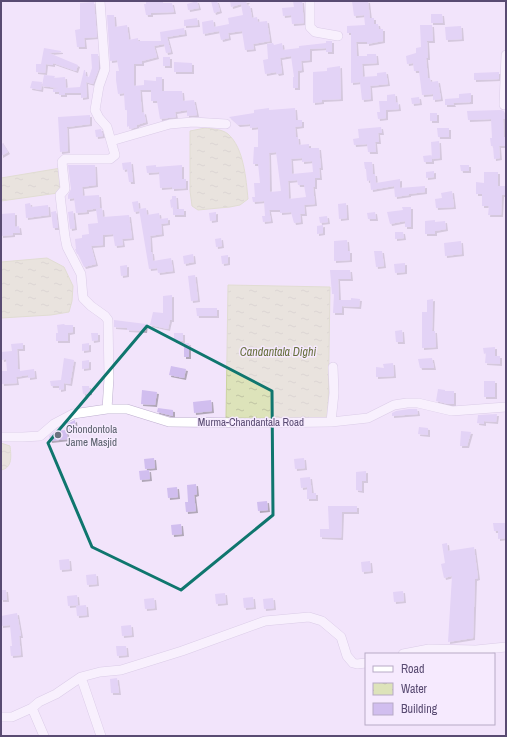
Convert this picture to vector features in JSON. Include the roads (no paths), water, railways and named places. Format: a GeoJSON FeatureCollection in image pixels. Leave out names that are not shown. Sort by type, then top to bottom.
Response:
{"type":"FeatureCollection","features":[{"type":"Feature","properties":{"kind":"street"},"geometry":{"type":"LineString","coordinates":[[100,1],[105,69],[99,86],[95,110],[99,118],[107,127],[115,155],[110,159],[65,159],[62,162],[65,189],[60,194],[65,237],[67,246],[81,274],[83,298],[108,320],[109,378],[107,409]]}},
{"type":"Feature","properties":{"kind":"street"},"geometry":{"type":"LineString","coordinates":[[310,1],[310,27],[314,32],[338,36]]}},
{"type":"Feature","properties":{"kind":"street"},"geometry":{"type":"LineString","coordinates":[[504,105],[506,55]]}},
{"type":"Feature","properties":{"kind":"street"},"geometry":{"type":"LineString","coordinates":[[111,141],[170,124],[193,122],[226,124]]}},
{"type":"Feature","properties":{"kind":"street"},"geometry":{"type":"LineString","coordinates":[[331,422],[334,393],[333,367]]}},
{"type":"Feature","properties":{"kind":"street","name":"Murma-Chandantala Road"},"geometry":{"type":"LineString","coordinates":[[1,437],[40,436],[54,424],[73,414],[107,409],[127,409],[169,422],[257,423],[331,422],[368,418],[394,405],[407,403],[424,404],[452,411],[506,407]]}},
{"type":"Feature","properties":{"kind":"street"},"geometry":{"type":"LineString","coordinates":[[1,717],[12,717],[32,708],[39,702],[56,694],[81,677],[129,667],[182,651],[265,621],[309,617],[322,621],[341,637],[347,656],[353,663],[365,663]]}},
{"type":"Feature","properties":{"kind":"street"},"geometry":{"type":"LineString","coordinates":[[408,653],[429,649],[476,650],[506,647]]}},
{"type":"Feature","properties":{"kind":"street"},"geometry":{"type":"LineString","coordinates":[[81,677],[101,736]]}},
{"type":"Feature","properties":{"kind":"street"},"geometry":{"type":"LineString","coordinates":[[32,708],[44,736]]}},
{"type":"Feature","properties":{"kind":"water"},"geometry":{"type":"Polygon","coordinates":[[[205,128],[226,132],[238,147],[243,164],[248,199],[240,205],[198,210],[192,206],[190,191],[190,131],[205,128]]]}},
{"type":"Feature","properties":{"kind":"water"},"geometry":{"type":"Polygon","coordinates":[[[61,168],[63,188],[58,193],[1,201],[1,178],[61,168]]]}},
{"type":"Feature","properties":{"kind":"water"},"geometry":{"type":"Polygon","coordinates":[[[47,258],[64,267],[73,286],[72,301],[69,312],[51,315],[1,318],[1,262],[47,258]]]}},
{"type":"Feature","properties":{"kind":"water","name":"Candantala Dighi"},"geometry":{"type":"Polygon","coordinates":[[[228,285],[330,287],[328,419],[226,418],[228,285]]]}},
{"type":"Feature","properties":{"kind":"water"},"geometry":{"type":"Polygon","coordinates":[[[1,443],[10,446],[11,457],[8,467],[1,470],[1,443]]]}},
{"type":"Feature","properties":{"kind":"place","name":"Chondontola Jame Masjid"},"geometry":{"type":"Point","coordinates":[58,435]}}]}
